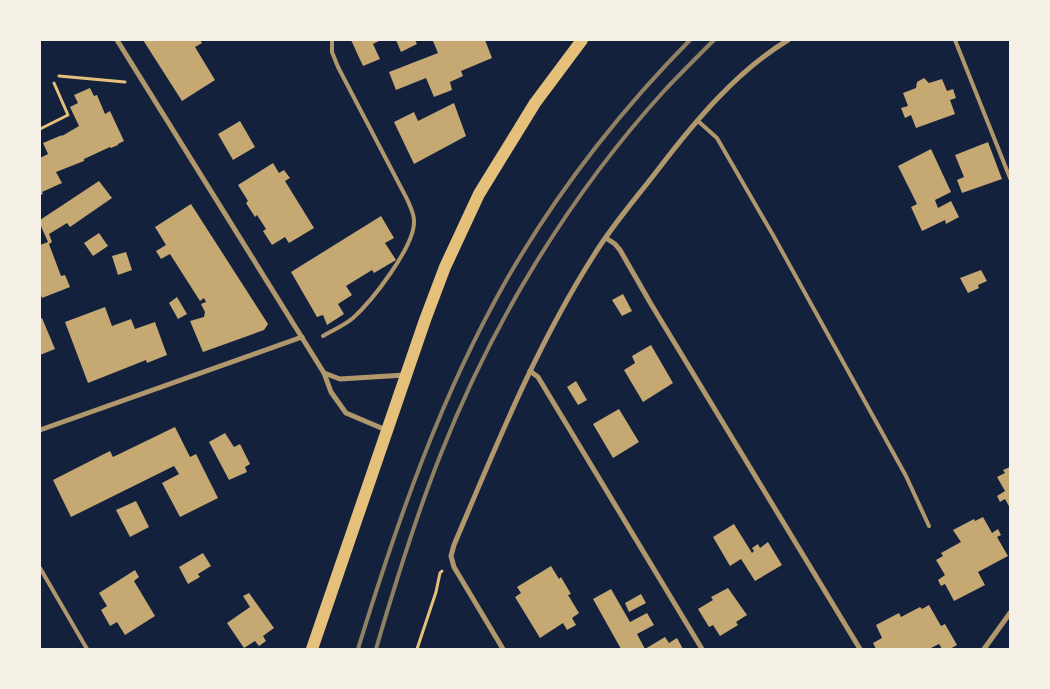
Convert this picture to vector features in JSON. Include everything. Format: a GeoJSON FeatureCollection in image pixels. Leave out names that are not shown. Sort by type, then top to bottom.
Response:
{"type":"FeatureCollection","features":[{"type":"Feature","properties":{"kind":"main road"},"geometry":{"type":"LineString","coordinates":[[312,649],[445,267],[479,194],[535,103],[582,40]]}},
{"type":"Feature","properties":{"kind":"street"},"geometry":{"type":"LineString","coordinates":[[117,40],[324,373],[331,392],[346,413],[387,430]]}},
{"type":"Feature","properties":{"kind":"street"},"geometry":{"type":"LineString","coordinates":[[503,649],[454,567],[451,556],[530,371],[586,269],[606,238],[669,156],[724,92],[754,64],[788,40]]}},
{"type":"Feature","properties":{"kind":"street"},"geometry":{"type":"LineString","coordinates":[[606,238],[620,250],[860,649]]}},
{"type":"Feature","properties":{"kind":"street"},"geometry":{"type":"LineString","coordinates":[[40,430],[302,337]]}},
{"type":"Feature","properties":{"kind":"street"},"geometry":{"type":"LineString","coordinates":[[530,371],[538,377],[702,649]]}},
{"type":"Feature","properties":{"kind":"street"},"geometry":{"type":"LineString","coordinates":[[324,373],[340,379],[406,375]]}},
{"type":"Feature","properties":{"kind":"street"},"geometry":{"type":"LineString","coordinates":[[984,649],[1010,613]]}},
{"type":"Feature","properties":{"kind":"lane"},"geometry":{"type":"LineString","coordinates":[[323,336],[358,314],[399,262],[411,237],[414,221],[413,212],[407,199],[338,67],[332,52],[332,40]]}},
{"type":"Feature","properties":{"kind":"lane"},"geometry":{"type":"LineString","coordinates":[[955,40],[1010,178]]}},
{"type":"Feature","properties":{"kind":"lane"},"geometry":{"type":"LineString","coordinates":[[698,121],[717,138],[773,235],[906,476],[929,526]]}},
{"type":"Feature","properties":{"kind":"lane"},"geometry":{"type":"LineString","coordinates":[[40,568],[87,649]]}},
{"type":"Feature","properties":{"kind":"path"},"geometry":{"type":"LineString","coordinates":[[59,76],[125,82]]}},
{"type":"Feature","properties":{"kind":"path"},"geometry":{"type":"LineString","coordinates":[[40,129],[68,116],[54,83]]}},
{"type":"Feature","properties":{"kind":"path"},"geometry":{"type":"LineString","coordinates":[[417,649],[436,592],[440,573]]}},
{"type":"Feature","properties":{"kind":"building"},"geometry":{"type":"Polygon","coordinates":[[[143,40],[200,40],[202,43],[195,47],[215,80],[182,101],[143,40]]]}},
{"type":"Feature","properties":{"kind":"building"},"geometry":{"type":"Polygon","coordinates":[[[351,40],[381,40],[373,44],[380,59],[363,66],[351,40]]]}},
{"type":"Feature","properties":{"kind":"building"},"geometry":{"type":"Polygon","coordinates":[[[396,40],[415,40],[417,44],[401,52],[396,40]]]}},
{"type":"Feature","properties":{"kind":"building"},"geometry":{"type":"Polygon","coordinates":[[[485,40],[492,58],[461,71],[463,76],[450,82],[452,90],[434,97],[426,78],[396,90],[389,72],[438,53],[433,41],[485,40]]]}},
{"type":"Feature","properties":{"kind":"building"},"geometry":{"type":"Polygon","coordinates":[[[924,78],[929,83],[942,79],[947,91],[953,89],[956,98],[950,100],[955,114],[916,128],[911,115],[905,118],[901,108],[908,106],[903,93],[916,88],[917,82],[924,78]]]}},
{"type":"Feature","properties":{"kind":"building"},"geometry":{"type":"Polygon","coordinates":[[[90,88],[94,96],[97,95],[105,114],[110,111],[124,141],[84,159],[84,161],[56,172],[62,183],[42,192],[43,194],[40,195],[40,158],[48,154],[43,143],[62,136],[79,126],[70,107],[78,103],[74,95],[90,88]]]}},
{"type":"Feature","properties":{"kind":"building"},"geometry":{"type":"Polygon","coordinates":[[[454,103],[466,136],[414,164],[394,122],[414,112],[418,121],[454,103]]]}},
{"type":"Feature","properties":{"kind":"building"},"geometry":{"type":"Polygon","coordinates":[[[240,121],[255,147],[233,160],[218,134],[240,121]]]}},
{"type":"Feature","properties":{"kind":"building"},"geometry":{"type":"Polygon","coordinates":[[[988,142],[1002,179],[962,193],[957,180],[964,177],[955,155],[988,142]]]}},
{"type":"Feature","properties":{"kind":"building"},"geometry":{"type":"Polygon","coordinates":[[[931,149],[951,192],[935,200],[938,208],[951,201],[959,217],[946,224],[945,220],[922,231],[911,207],[917,204],[898,166],[931,149]]]}},
{"type":"Feature","properties":{"kind":"building"},"geometry":{"type":"Polygon","coordinates":[[[273,163],[279,173],[284,170],[290,178],[285,181],[314,228],[289,243],[285,237],[272,245],[263,231],[266,229],[246,203],[248,201],[238,185],[273,163]]]}},
{"type":"Feature","properties":{"kind":"building"},"geometry":{"type":"Polygon","coordinates":[[[99,181],[112,198],[70,227],[67,223],[49,234],[52,242],[49,244],[61,276],[65,275],[70,287],[42,298],[40,292],[40,245],[48,242],[40,220],[99,181]]]}},
{"type":"Feature","properties":{"kind":"building"},"geometry":{"type":"Polygon","coordinates":[[[191,204],[268,324],[264,330],[203,352],[190,321],[204,317],[205,312],[201,304],[206,302],[204,298],[200,301],[170,254],[161,259],[156,251],[166,245],[155,227],[191,204]]]}},
{"type":"Feature","properties":{"kind":"building"},"geometry":{"type":"Polygon","coordinates":[[[381,216],[394,238],[385,243],[396,260],[374,273],[372,270],[346,286],[352,295],[338,304],[344,314],[327,325],[323,315],[317,317],[291,272],[381,216]]]}},
{"type":"Feature","properties":{"kind":"building"},"geometry":{"type":"Polygon","coordinates":[[[99,233],[108,246],[93,256],[84,243],[99,233]]]}},
{"type":"Feature","properties":{"kind":"building"},"geometry":{"type":"Polygon","coordinates":[[[126,252],[132,270],[118,275],[112,256],[126,252]]]}},
{"type":"Feature","properties":{"kind":"building"},"geometry":{"type":"Polygon","coordinates":[[[981,270],[987,281],[978,285],[979,288],[968,293],[960,278],[981,270]]]}},
{"type":"Feature","properties":{"kind":"building"},"geometry":{"type":"Polygon","coordinates":[[[623,294],[632,311],[622,316],[612,300],[623,294]]]}},
{"type":"Feature","properties":{"kind":"building"},"geometry":{"type":"Polygon","coordinates":[[[177,297],[187,314],[178,319],[169,303],[177,297]]]}},
{"type":"Feature","properties":{"kind":"building"},"geometry":{"type":"Polygon","coordinates":[[[105,307],[112,326],[131,319],[135,329],[155,322],[167,355],[147,363],[146,360],[88,383],[65,322],[105,307]]]}},
{"type":"Feature","properties":{"kind":"building"},"geometry":{"type":"Polygon","coordinates":[[[42,318],[55,349],[40,355],[40,319],[42,318]]]}},
{"type":"Feature","properties":{"kind":"building"},"geometry":{"type":"Polygon","coordinates":[[[651,345],[673,383],[643,402],[624,370],[635,363],[632,356],[651,345]]]}},
{"type":"Feature","properties":{"kind":"building"},"geometry":{"type":"Polygon","coordinates":[[[576,381],[587,400],[578,405],[567,387],[576,381]]]}},
{"type":"Feature","properties":{"kind":"building"},"geometry":{"type":"Polygon","coordinates":[[[619,409],[639,442],[613,458],[593,424],[619,409]]]}},
{"type":"Feature","properties":{"kind":"building"},"geometry":{"type":"Polygon","coordinates":[[[175,427],[190,457],[196,454],[218,498],[180,517],[162,483],[179,474],[174,466],[71,517],[53,480],[110,451],[113,457],[175,427]]]}},
{"type":"Feature","properties":{"kind":"building"},"geometry":{"type":"Polygon","coordinates":[[[225,433],[234,447],[240,444],[250,464],[245,467],[247,472],[229,480],[209,442],[225,433]]]}},
{"type":"Feature","properties":{"kind":"building"},"geometry":{"type":"Polygon","coordinates":[[[1010,467],[1010,508],[1005,499],[1000,502],[997,496],[1005,491],[997,477],[1005,473],[1003,470],[1010,467]]]}},
{"type":"Feature","properties":{"kind":"building"},"geometry":{"type":"Polygon","coordinates":[[[136,501],[149,527],[130,537],[116,510],[136,501]]]}},
{"type":"Feature","properties":{"kind":"building"},"geometry":{"type":"Polygon","coordinates":[[[983,517],[992,533],[998,529],[1001,535],[997,537],[1008,556],[978,572],[985,585],[954,601],[945,584],[941,586],[938,580],[945,575],[936,560],[943,556],[941,553],[961,542],[953,530],[974,519],[975,521],[983,517]]]}},
{"type":"Feature","properties":{"kind":"building"},"geometry":{"type":"Polygon","coordinates":[[[734,524],[752,553],[754,551],[752,548],[758,544],[760,548],[768,542],[782,565],[755,581],[741,559],[730,566],[713,537],[734,524]]]}},
{"type":"Feature","properties":{"kind":"building"},"geometry":{"type":"Polygon","coordinates":[[[203,553],[211,566],[198,574],[200,577],[188,584],[179,567],[203,553]]]}},
{"type":"Feature","properties":{"kind":"building"},"geometry":{"type":"Polygon","coordinates":[[[551,566],[559,579],[561,577],[571,594],[568,595],[579,613],[572,618],[576,625],[567,630],[563,623],[540,638],[515,597],[521,593],[517,587],[551,566]]]}},
{"type":"Feature","properties":{"kind":"building"},"geometry":{"type":"Polygon","coordinates":[[[135,570],[139,577],[134,581],[155,616],[125,635],[117,622],[110,626],[101,610],[107,606],[99,593],[135,570]]]}},
{"type":"Feature","properties":{"kind":"building"},"geometry":{"type":"Polygon","coordinates":[[[728,588],[747,615],[736,622],[738,625],[720,636],[713,625],[709,627],[698,609],[713,600],[711,597],[728,588]]]}},
{"type":"Feature","properties":{"kind":"building"},"geometry":{"type":"Polygon","coordinates":[[[611,589],[630,622],[647,613],[654,625],[637,634],[645,649],[621,649],[593,599],[611,589]]]}},
{"type":"Feature","properties":{"kind":"building"},"geometry":{"type":"Polygon","coordinates":[[[249,593],[274,628],[263,636],[266,641],[259,646],[255,641],[244,648],[227,623],[250,607],[243,596],[249,593]]]}},
{"type":"Feature","properties":{"kind":"building"},"geometry":{"type":"Polygon","coordinates":[[[641,594],[646,603],[629,612],[625,603],[641,594]]]}},
{"type":"Feature","properties":{"kind":"building"},"geometry":{"type":"Polygon","coordinates":[[[929,605],[941,626],[945,624],[957,645],[950,649],[942,649],[939,644],[929,649],[876,649],[873,643],[882,638],[876,625],[899,613],[901,617],[920,607],[922,609],[929,605]]]}},
{"type":"Feature","properties":{"kind":"building"},"geometry":{"type":"Polygon","coordinates":[[[665,637],[669,643],[677,638],[683,649],[645,649],[665,637]]]}},
{"type":"Feature","properties":{"kind":"railway"},"geometry":{"type":"LineString","coordinates":[[358,649],[388,554],[422,460],[461,368],[483,323],[526,247],[568,184],[639,95],[690,40]]}},
{"type":"Feature","properties":{"kind":"railway"},"geometry":{"type":"LineString","coordinates":[[376,649],[390,600],[440,456],[483,358],[508,310],[565,218],[596,174],[664,91],[714,40]]}}]}
